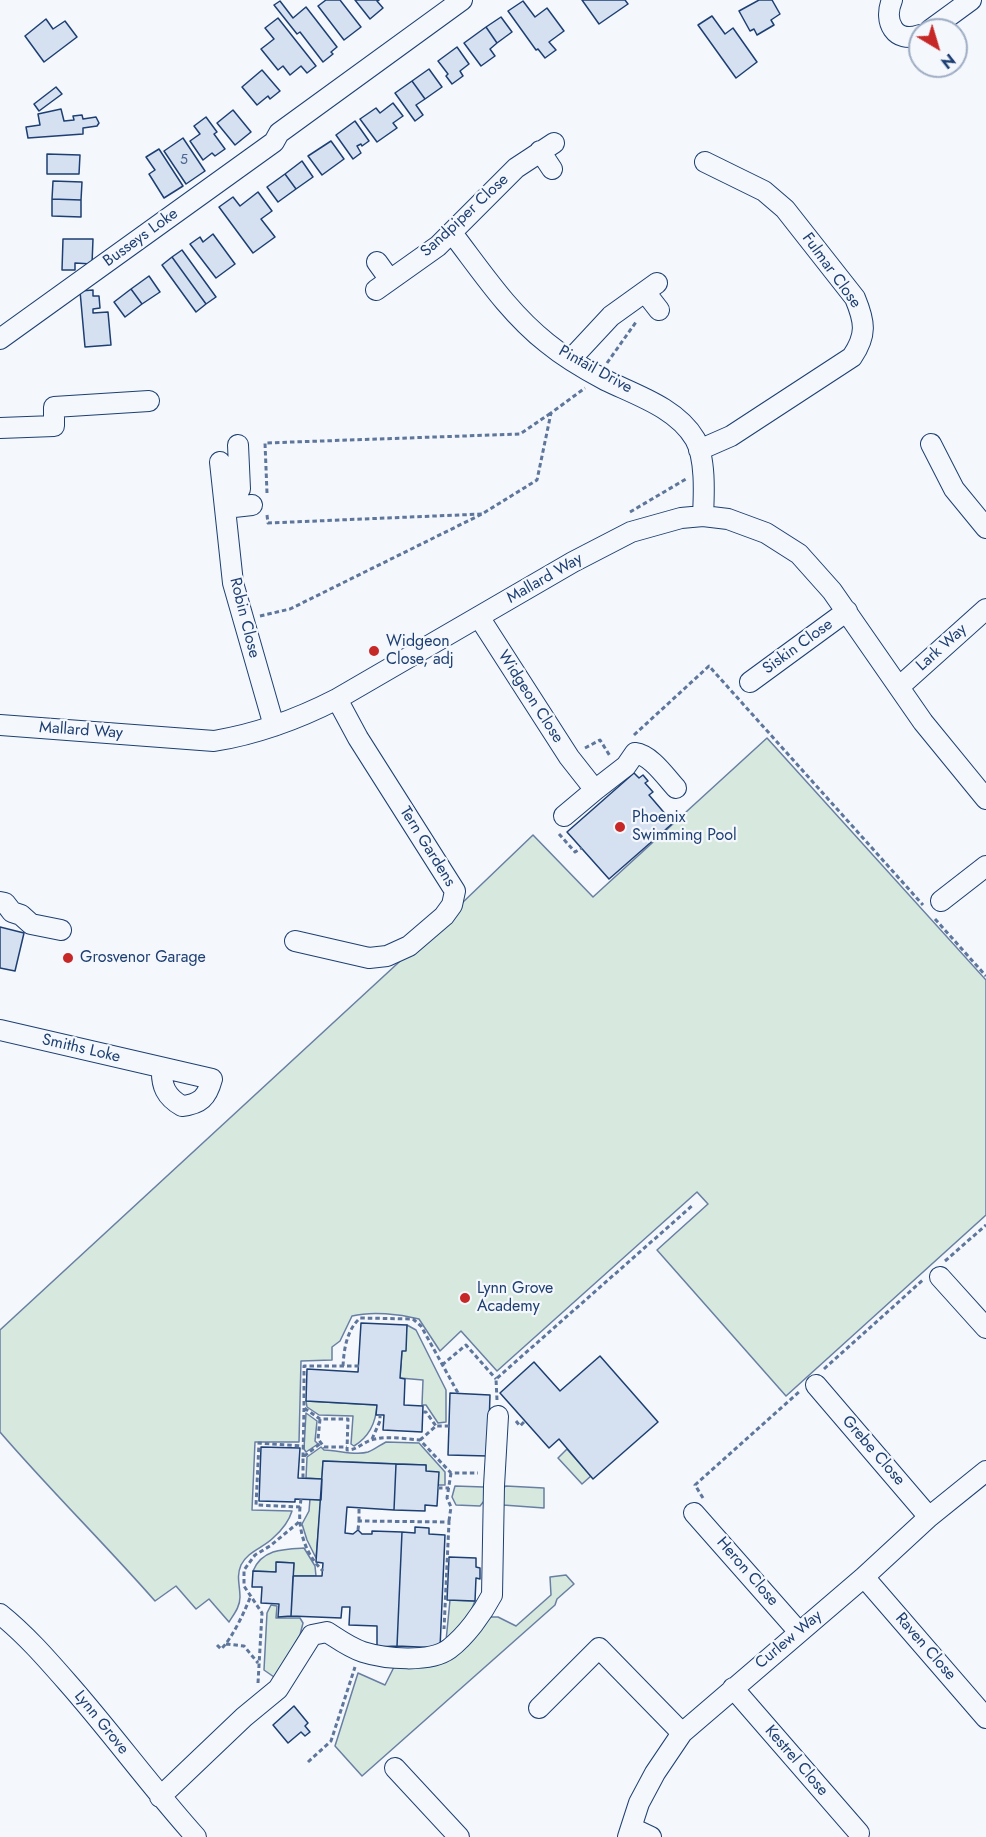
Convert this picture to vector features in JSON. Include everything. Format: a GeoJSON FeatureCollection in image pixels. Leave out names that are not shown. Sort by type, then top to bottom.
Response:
{"type":"FeatureCollection","features":[{"type":"Feature","properties":{"kind":"street","name":"Busseys Loke"},"geometry":{"type":"LineString","coordinates":[[0,339],[274,142],[279,133],[462,0]]}},
{"type":"Feature","properties":{"kind":"street"},"geometry":{"type":"LineString","coordinates":[[892,0],[888,16],[892,28],[903,36],[908,36]]}},
{"type":"Feature","properties":{"kind":"street"},"geometry":{"type":"LineString","coordinates":[[946,18],[971,0]]}},
{"type":"Feature","properties":{"kind":"street","name":"Sandpiper Close"},"geometry":{"type":"LineString","coordinates":[[377,262],[383,285],[438,246],[516,168],[547,147],[552,169]]}},
{"type":"Feature","properties":{"kind":"street","name":"Fulmar Close"},"geometry":{"type":"LineString","coordinates":[[701,460],[731,436],[852,357],[861,344],[863,329],[862,315],[855,298],[785,209],[764,191],[705,162]]}},
{"type":"Feature","properties":{"kind":"street","name":"Pintail Drive"},"geometry":{"type":"LineString","coordinates":[[452,233],[512,311],[548,344],[596,374],[668,412],[684,425],[695,440],[701,460]]}},
{"type":"Feature","properties":{"kind":"street"},"geometry":{"type":"LineString","coordinates":[[571,359],[611,316],[651,287],[659,310]]}},
{"type":"Feature","properties":{"kind":"street"},"geometry":{"type":"LineString","coordinates":[[0,428],[58,433],[54,407],[149,401]]}},
{"type":"Feature","properties":{"kind":"street"},"geometry":{"type":"LineString","coordinates":[[225,508],[240,489],[238,444]]}},
{"type":"Feature","properties":{"kind":"street"},"geometry":{"type":"LineString","coordinates":[[931,444],[954,489],[986,528]]}},
{"type":"Feature","properties":{"kind":"street"},"geometry":{"type":"LineString","coordinates":[[701,460],[703,516]]}},
{"type":"Feature","properties":{"kind":"street","name":"Robin Close"},"geometry":{"type":"LineString","coordinates":[[220,462],[233,583],[274,726]]}},
{"type":"Feature","properties":{"kind":"street"},"geometry":{"type":"LineString","coordinates":[[225,508],[262,506]]}},
{"type":"Feature","properties":{"kind":"street","name":"Mallard Way"},"geometry":{"type":"LineString","coordinates":[[0,725],[213,741],[243,736],[307,715],[573,562],[631,532],[681,518],[703,516],[728,519],[766,533],[799,554],[832,591],[923,722],[986,799]]}},
{"type":"Feature","properties":{"kind":"street","name":"Lark Way"},"geometry":{"type":"LineString","coordinates":[[899,687],[986,609]]}},
{"type":"Feature","properties":{"kind":"street","name":"Siskin Close"},"geometry":{"type":"LineString","coordinates":[[750,682],[847,611]]}},
{"type":"Feature","properties":{"kind":"street","name":"Widgeon Close"},"geometry":{"type":"LineString","coordinates":[[478,617],[569,758],[589,783]]}},
{"type":"Feature","properties":{"kind":"street","name":"Tern Gardens"},"geometry":{"type":"LineString","coordinates":[[295,941],[369,958],[387,956],[409,946],[444,916],[452,904],[455,891],[358,738],[337,699]]}},
{"type":"Feature","properties":{"kind":"street"},"geometry":{"type":"LineString","coordinates":[[564,816],[589,783],[626,766],[635,753],[647,757],[676,788]]}},
{"type":"Feature","properties":{"kind":"street"},"geometry":{"type":"LineString","coordinates":[[935,910],[986,866]]}},
{"type":"Feature","properties":{"kind":"street"},"geometry":{"type":"LineString","coordinates":[[0,902],[8,905],[12,912],[21,915],[31,924],[61,930]]}},
{"type":"Feature","properties":{"kind":"street","name":"Smiths Loke"},"geometry":{"type":"LineString","coordinates":[[0,1030],[162,1068]]}},
{"type":"Feature","properties":{"kind":"street"},"geometry":{"type":"LineString","coordinates":[[936,1273],[986,1328]]}},
{"type":"Feature","properties":{"kind":"street","name":"Grebe Close"},"geometry":{"type":"LineString","coordinates":[[813,1382],[929,1517]]}},
{"type":"Feature","properties":{"kind":"street"},"geometry":{"type":"LineString","coordinates":[[160,1797],[244,1717],[278,1689],[312,1635],[327,1632],[360,1651],[385,1657],[425,1658],[447,1650],[465,1633],[485,1609],[492,1595],[494,1473],[498,1416]]}},
{"type":"Feature","properties":{"kind":"street","name":"Curlew Way"},"geometry":{"type":"LineString","coordinates":[[630,1832],[639,1803],[655,1773],[682,1733],[864,1577],[929,1517],[986,1471]]}},
{"type":"Feature","properties":{"kind":"street","name":"Heron Close"},"geometry":{"type":"LineString","coordinates":[[694,1513],[799,1632]]}},
{"type":"Feature","properties":{"kind":"street","name":"Raven Close"},"geometry":{"type":"LineString","coordinates":[[864,1577],[986,1718]]}},
{"type":"Feature","properties":{"kind":"street","name":"Lynn Grove"},"geometry":{"type":"LineString","coordinates":[[0,1614],[18,1628],[93,1711],[160,1797],[196,1837]]}},
{"type":"Feature","properties":{"kind":"street"},"geometry":{"type":"LineString","coordinates":[[540,1708],[599,1648],[682,1733]]}},
{"type":"Feature","properties":{"kind":"street","name":"Kestrel Close"},"geometry":{"type":"LineString","coordinates":[[733,1688],[859,1833]]}},
{"type":"Feature","properties":{"kind":"street"},"geometry":{"type":"LineString","coordinates":[[395,1768],[459,1837]]}},
{"type":"Feature","properties":{"kind":"street"},"geometry":{"type":"LineString","coordinates":[[630,1832],[651,1837]]}},
{"type":"Feature","properties":{"kind":"path"},"geometry":{"type":"LineString","coordinates":[[482,514],[268,524],[262,506],[265,443],[520,434],[586,387],[607,363],[639,318]]}},
{"type":"Feature","properties":{"kind":"path"},"geometry":{"type":"LineString","coordinates":[[244,619],[290,609],[482,514],[537,480],[551,413]]}},
{"type":"Feature","properties":{"kind":"path"},"geometry":{"type":"LineString","coordinates":[[621,518],[701,460]]}},
{"type":"Feature","properties":{"kind":"path"},"geometry":{"type":"LineString","coordinates":[[627,741],[709,666],[770,736],[935,910],[986,976]]}},
{"type":"Feature","properties":{"kind":"path"},"geometry":{"type":"LineString","coordinates":[[569,758],[600,740],[610,757]]}},
{"type":"Feature","properties":{"kind":"path"},"geometry":{"type":"LineString","coordinates":[[496,1379],[693,1205]]}},
{"type":"Feature","properties":{"kind":"path"},"geometry":{"type":"LineString","coordinates":[[694,1513],[705,1500],[695,1485],[936,1273],[986,1225]]}},
{"type":"Feature","properties":{"kind":"path"},"geometry":{"type":"LineString","coordinates":[[343,1366],[344,1350],[353,1324],[360,1318],[413,1319],[421,1326],[458,1394]]}},
{"type":"Feature","properties":{"kind":"path"},"geometry":{"type":"LineString","coordinates":[[442,1365],[466,1345],[496,1379],[498,1416]]}},
{"type":"Feature","properties":{"kind":"path"},"geometry":{"type":"LineString","coordinates":[[303,1478],[304,1366],[359,1366]]}},
{"type":"Feature","properties":{"kind":"path"},"geometry":{"type":"LineString","coordinates":[[304,1408],[320,1419],[348,1419],[347,1447]]}},
{"type":"Feature","properties":{"kind":"path"},"geometry":{"type":"LineString","coordinates":[[423,1412],[426,1412],[436,1426]]}},
{"type":"Feature","properties":{"kind":"path"},"geometry":{"type":"LineString","coordinates":[[372,1440],[380,1421],[380,1415]]}},
{"type":"Feature","properties":{"kind":"path"},"geometry":{"type":"LineString","coordinates":[[320,1419],[318,1438],[324,1447],[347,1447],[347,1450],[354,1450],[372,1440],[420,1440],[436,1426],[449,1426]]}},
{"type":"Feature","properties":{"kind":"path"},"geometry":{"type":"LineString","coordinates":[[420,1440],[451,1473],[494,1473]]}},
{"type":"Feature","properties":{"kind":"path"},"geometry":{"type":"LineString","coordinates":[[300,1507],[256,1505],[259,1443],[303,1446]]}},
{"type":"Feature","properties":{"kind":"path"},"geometry":{"type":"LineString","coordinates":[[303,1457],[321,1443]]}},
{"type":"Feature","properties":{"kind":"path"},"geometry":{"type":"LineString","coordinates":[[443,1652],[451,1507],[447,1498],[451,1473]]}},
{"type":"Feature","properties":{"kind":"path"},"geometry":{"type":"LineString","coordinates":[[438,1488],[449,1488]]}},
{"type":"Feature","properties":{"kind":"path"},"geometry":{"type":"LineString","coordinates":[[301,1499],[299,1522],[306,1547],[316,1564],[323,1570]]}},
{"type":"Feature","properties":{"kind":"path"},"geometry":{"type":"LineString","coordinates":[[358,1530],[359,1508]]}},
{"type":"Feature","properties":{"kind":"path"},"geometry":{"type":"LineString","coordinates":[[359,1521],[449,1522]]}},
{"type":"Feature","properties":{"kind":"path"},"geometry":{"type":"LineString","coordinates":[[263,1702],[259,1692],[258,1664],[262,1613],[244,1586],[244,1570],[250,1560],[299,1522]]}},
{"type":"Feature","properties":{"kind":"path"},"geometry":{"type":"LineString","coordinates":[[217,1645],[221,1649],[226,1644],[251,1595]]}},
{"type":"Feature","properties":{"kind":"path"},"geometry":{"type":"LineString","coordinates":[[226,1644],[244,1646],[258,1664]]}},
{"type":"Feature","properties":{"kind":"path"},"geometry":{"type":"LineString","coordinates":[[308,1762],[331,1741],[360,1651]]}},
{"type":"Feature","properties":{"kind":"shaded area","name":"Lynn Grove Academy"},"geometry":{"type":"Polygon","coordinates":[[[767,738],[986,980],[986,1215],[786,1396],[657,1250],[708,1204],[697,1192],[497,1371],[461,1331],[440,1351],[419,1319],[386,1314],[352,1316],[340,1341],[332,1347],[332,1360],[301,1361],[299,1442],[255,1442],[252,1510],[292,1511],[279,1532],[248,1556],[241,1565],[238,1577],[240,1601],[229,1622],[209,1599],[196,1609],[176,1586],[155,1601],[0,1432],[0,1330],[436,928],[533,835],[593,897],[767,738]]]}},
{"type":"Feature","properties":{"kind":"shaded area"},"geometry":{"type":"Polygon","coordinates":[[[407,1325],[416,1330],[446,1390],[446,1422],[438,1423],[426,1405],[422,1405],[423,1380],[400,1378],[407,1325]]]}},
{"type":"Feature","properties":{"kind":"shaded area"},"geometry":{"type":"Polygon","coordinates":[[[306,1401],[377,1405],[371,1428],[354,1446],[351,1444],[353,1416],[319,1415],[307,1407],[306,1401]]]}},
{"type":"Feature","properties":{"kind":"shaded area"},"geometry":{"type":"Polygon","coordinates":[[[306,1413],[317,1421],[315,1441],[318,1444],[306,1452],[304,1449],[306,1413]]]}},
{"type":"Feature","properties":{"kind":"shaded area"},"geometry":{"type":"Polygon","coordinates":[[[386,1442],[419,1443],[445,1472],[445,1485],[438,1485],[426,1471],[426,1465],[323,1461],[322,1479],[306,1478],[307,1457],[321,1447],[324,1450],[363,1453],[386,1442]]]}},
{"type":"Feature","properties":{"kind":"shaded area"},"geometry":{"type":"Polygon","coordinates":[[[567,1449],[591,1476],[582,1484],[558,1458],[567,1449]]]}},
{"type":"Feature","properties":{"kind":"shaded area"},"geometry":{"type":"Polygon","coordinates":[[[455,1486],[484,1487],[484,1501],[480,1506],[456,1505],[452,1497],[455,1486]]]}},
{"type":"Feature","properties":{"kind":"shaded area"},"geometry":{"type":"Polygon","coordinates":[[[506,1486],[544,1488],[544,1508],[503,1505],[499,1490],[506,1486]]]}},
{"type":"Feature","properties":{"kind":"shaded area"},"geometry":{"type":"Polygon","coordinates":[[[310,1499],[321,1500],[316,1558],[302,1524],[309,1511],[310,1499]]]}},
{"type":"Feature","properties":{"kind":"shaded area"},"geometry":{"type":"Polygon","coordinates":[[[304,1548],[315,1566],[316,1576],[293,1576],[294,1563],[277,1562],[276,1572],[253,1571],[262,1558],[268,1554],[281,1550],[304,1548]]]}},
{"type":"Feature","properties":{"kind":"shaded area"},"geometry":{"type":"Polygon","coordinates":[[[566,1575],[574,1584],[557,1599],[555,1605],[362,1776],[335,1746],[358,1673],[385,1685],[395,1665],[491,1617],[498,1617],[516,1626],[551,1595],[550,1577],[566,1575]]]}},
{"type":"Feature","properties":{"kind":"shaded area"},"geometry":{"type":"Polygon","coordinates":[[[450,1600],[475,1601],[468,1618],[446,1641],[450,1600]]]}},
{"type":"Feature","properties":{"kind":"shaded area"},"geometry":{"type":"Polygon","coordinates":[[[271,1605],[277,1606],[276,1618],[300,1618],[303,1623],[300,1635],[274,1677],[264,1670],[267,1613],[271,1605]]]}},
{"type":"Feature","properties":{"kind":"building"},"geometry":{"type":"Polygon","coordinates":[[[326,0],[340,0],[361,27],[344,40],[318,6],[326,0]]]}},
{"type":"Feature","properties":{"kind":"building"},"geometry":{"type":"Polygon","coordinates":[[[355,0],[379,0],[377,1],[383,8],[370,19],[355,0]]]}},
{"type":"Feature","properties":{"kind":"building"},"geometry":{"type":"Polygon","coordinates":[[[582,0],[625,0],[628,4],[599,24],[582,0]]]}},
{"type":"Feature","properties":{"kind":"building"},"geometry":{"type":"Polygon","coordinates":[[[759,0],[772,0],[780,14],[771,20],[774,25],[757,35],[754,29],[750,31],[739,11],[759,0]]]}},
{"type":"Feature","properties":{"kind":"building"},"geometry":{"type":"Polygon","coordinates":[[[280,1],[293,18],[306,7],[337,47],[331,52],[333,54],[323,62],[300,32],[297,34],[274,5],[280,1]]]}},
{"type":"Feature","properties":{"kind":"building"},"geometry":{"type":"Polygon","coordinates":[[[523,1],[535,17],[547,8],[564,31],[549,42],[556,50],[545,58],[538,49],[536,50],[508,11],[523,1]]]}},
{"type":"Feature","properties":{"kind":"building"},"geometry":{"type":"Polygon","coordinates":[[[712,16],[725,34],[733,28],[757,62],[736,78],[698,25],[712,16]]]}},
{"type":"Feature","properties":{"kind":"building"},"geometry":{"type":"Polygon","coordinates":[[[501,17],[512,32],[497,43],[486,27],[501,17]]]}},
{"type":"Feature","properties":{"kind":"building"},"geometry":{"type":"Polygon","coordinates":[[[278,18],[316,66],[307,73],[301,66],[290,75],[283,66],[278,70],[261,49],[274,39],[265,28],[278,18]]]}},
{"type":"Feature","properties":{"kind":"building"},"geometry":{"type":"Polygon","coordinates":[[[46,19],[53,29],[65,21],[77,37],[44,62],[25,36],[46,19]]]}},
{"type":"Feature","properties":{"kind":"building"},"geometry":{"type":"Polygon","coordinates":[[[486,27],[497,43],[490,49],[495,56],[481,66],[464,43],[486,27]]]}},
{"type":"Feature","properties":{"kind":"building"},"geometry":{"type":"Polygon","coordinates":[[[457,47],[469,64],[460,71],[463,76],[452,84],[438,61],[457,47]]]}},
{"type":"Feature","properties":{"kind":"building"},"geometry":{"type":"Polygon","coordinates":[[[429,69],[442,87],[425,99],[412,81],[429,69]]]}},
{"type":"Feature","properties":{"kind":"building"},"geometry":{"type":"Polygon","coordinates":[[[262,70],[280,91],[270,99],[268,96],[257,105],[242,87],[262,70]]]}},
{"type":"Feature","properties":{"kind":"building"},"geometry":{"type":"Polygon","coordinates":[[[412,81],[425,99],[416,105],[423,115],[415,121],[395,93],[412,81]]]}},
{"type":"Feature","properties":{"kind":"building"},"geometry":{"type":"Polygon","coordinates":[[[56,87],[62,94],[39,111],[34,104],[56,87]]]}},
{"type":"Feature","properties":{"kind":"building"},"geometry":{"type":"Polygon","coordinates":[[[393,103],[403,116],[393,123],[397,128],[377,142],[360,119],[376,108],[380,113],[393,103]]]}},
{"type":"Feature","properties":{"kind":"building"},"geometry":{"type":"Polygon","coordinates":[[[61,109],[64,121],[74,120],[73,116],[82,115],[83,119],[96,117],[99,123],[97,126],[83,128],[83,134],[28,138],[26,127],[40,125],[38,114],[61,109]]]}},
{"type":"Feature","properties":{"kind":"building"},"geometry":{"type":"Polygon","coordinates":[[[233,110],[251,132],[235,145],[217,123],[233,110]]]}},
{"type":"Feature","properties":{"kind":"building"},"geometry":{"type":"Polygon","coordinates":[[[206,117],[217,132],[214,134],[225,149],[215,156],[212,153],[203,160],[190,141],[200,134],[194,126],[206,117]]]}},
{"type":"Feature","properties":{"kind":"building"},"geometry":{"type":"Polygon","coordinates":[[[355,121],[369,141],[362,146],[361,144],[357,146],[361,153],[353,159],[336,135],[355,121]]]}},
{"type":"Feature","properties":{"kind":"building"},"geometry":{"type":"Polygon","coordinates":[[[183,138],[205,171],[186,184],[164,151],[183,138]]]}},
{"type":"Feature","properties":{"kind":"building"},"geometry":{"type":"Polygon","coordinates":[[[331,141],[344,159],[322,175],[308,156],[331,141]]]}},
{"type":"Feature","properties":{"kind":"building"},"geometry":{"type":"Polygon","coordinates":[[[159,149],[183,186],[164,198],[149,174],[155,170],[146,157],[159,149]]]}},
{"type":"Feature","properties":{"kind":"building"},"geometry":{"type":"Polygon","coordinates":[[[47,154],[80,155],[79,174],[47,174],[47,154]]]}},
{"type":"Feature","properties":{"kind":"building"},"geometry":{"type":"Polygon","coordinates":[[[302,161],[313,177],[296,189],[285,174],[302,161]]]}},
{"type":"Feature","properties":{"kind":"building"},"geometry":{"type":"Polygon","coordinates":[[[285,174],[296,189],[278,202],[267,187],[285,174]]]}},
{"type":"Feature","properties":{"kind":"building"},"geometry":{"type":"Polygon","coordinates":[[[53,181],[82,182],[81,200],[52,199],[53,181]]]}},
{"type":"Feature","properties":{"kind":"building"},"geometry":{"type":"Polygon","coordinates":[[[258,192],[272,211],[261,219],[275,237],[253,253],[219,207],[233,197],[240,206],[258,192]]]}},
{"type":"Feature","properties":{"kind":"building"},"geometry":{"type":"Polygon","coordinates":[[[52,199],[81,200],[81,217],[52,216],[52,199]]]}},
{"type":"Feature","properties":{"kind":"building"},"geometry":{"type":"Polygon","coordinates":[[[213,234],[235,264],[216,278],[190,244],[200,237],[203,242],[213,234]]]}},
{"type":"Feature","properties":{"kind":"building"},"geometry":{"type":"Polygon","coordinates":[[[63,239],[93,239],[92,264],[75,263],[75,270],[62,270],[63,239]]]}},
{"type":"Feature","properties":{"kind":"building"},"geometry":{"type":"Polygon","coordinates":[[[182,250],[216,297],[206,304],[172,257],[182,250]]]}},
{"type":"Feature","properties":{"kind":"building"},"geometry":{"type":"Polygon","coordinates":[[[172,257],[206,304],[196,312],[162,265],[172,257]]]}},
{"type":"Feature","properties":{"kind":"building"},"geometry":{"type":"Polygon","coordinates":[[[149,276],[160,292],[142,304],[131,289],[149,276]]]}},
{"type":"Feature","properties":{"kind":"building"},"geometry":{"type":"Polygon","coordinates":[[[131,289],[142,304],[125,317],[114,302],[131,289]]]}},
{"type":"Feature","properties":{"kind":"building"},"geometry":{"type":"Polygon","coordinates":[[[93,290],[93,296],[99,296],[100,308],[93,309],[93,313],[108,312],[111,345],[85,347],[80,291],[93,290]]]}},
{"type":"Feature","properties":{"kind":"building","name":"Phoenix Swimming Pool"},"geometry":{"type":"Polygon","coordinates":[[[634,773],[639,778],[643,775],[648,781],[645,783],[653,792],[649,795],[673,823],[609,879],[567,832],[634,773]]]}},
{"type":"Feature","properties":{"kind":"building"},"geometry":{"type":"Polygon","coordinates":[[[0,927],[24,933],[15,971],[0,968],[0,927]]]}},
{"type":"Feature","properties":{"kind":"building"},"geometry":{"type":"Polygon","coordinates":[[[361,1323],[407,1325],[406,1351],[402,1351],[400,1378],[405,1379],[404,1405],[423,1406],[422,1432],[383,1430],[384,1415],[376,1415],[377,1405],[306,1401],[307,1369],[358,1372],[361,1323]]]}},
{"type":"Feature","properties":{"kind":"building"},"geometry":{"type":"Polygon","coordinates":[[[600,1356],[658,1422],[593,1479],[559,1439],[549,1448],[500,1393],[534,1362],[560,1391],[600,1356]]]}},
{"type":"Feature","properties":{"kind":"building"},"geometry":{"type":"Polygon","coordinates":[[[450,1393],[490,1395],[488,1456],[448,1455],[450,1393]]]}},
{"type":"Feature","properties":{"kind":"building"},"geometry":{"type":"Polygon","coordinates":[[[261,1447],[300,1448],[298,1478],[322,1479],[321,1500],[259,1501],[261,1447]]]}},
{"type":"Feature","properties":{"kind":"building"},"geometry":{"type":"Polygon","coordinates":[[[323,1461],[396,1464],[394,1510],[347,1507],[345,1533],[353,1534],[358,1530],[362,1534],[372,1534],[372,1531],[402,1532],[397,1646],[377,1647],[377,1626],[349,1625],[350,1607],[342,1607],[341,1618],[291,1616],[293,1576],[322,1576],[323,1563],[316,1562],[323,1461]]]}},
{"type":"Feature","properties":{"kind":"building"},"geometry":{"type":"Polygon","coordinates":[[[396,1464],[426,1465],[426,1471],[439,1472],[437,1506],[425,1505],[425,1511],[394,1510],[396,1464]]]}},
{"type":"Feature","properties":{"kind":"building"},"geometry":{"type":"Polygon","coordinates":[[[415,1527],[429,1528],[429,1534],[445,1535],[440,1648],[397,1646],[402,1532],[415,1533],[415,1527]]]}},
{"type":"Feature","properties":{"kind":"building"},"geometry":{"type":"Polygon","coordinates":[[[449,1557],[476,1558],[476,1567],[480,1568],[480,1579],[476,1578],[475,1601],[447,1600],[449,1557]]]}},
{"type":"Feature","properties":{"kind":"building"},"geometry":{"type":"Polygon","coordinates":[[[276,1562],[294,1563],[291,1616],[278,1617],[279,1604],[261,1603],[262,1587],[252,1587],[253,1571],[276,1572],[276,1562]]]}},
{"type":"Feature","properties":{"kind":"building"},"geometry":{"type":"Polygon","coordinates":[[[294,1706],[308,1723],[305,1726],[310,1732],[305,1736],[301,1732],[288,1743],[273,1725],[294,1706]]]}},
{"type":"Feature","properties":{"kind":"place","name":"Widgeon Close, adj"},"geometry":{"type":"Point","coordinates":[374,651]}},
{"type":"Feature","properties":{"kind":"place","name":"Phoenix Swimming Pool"},"geometry":{"type":"Point","coordinates":[620,827]}},
{"type":"Feature","properties":{"kind":"place","name":"Grosvenor Garage"},"geometry":{"type":"Point","coordinates":[68,958]}},
{"type":"Feature","properties":{"kind":"place","name":"Lynn Grove Academy"},"geometry":{"type":"Point","coordinates":[465,1298]}}]}
